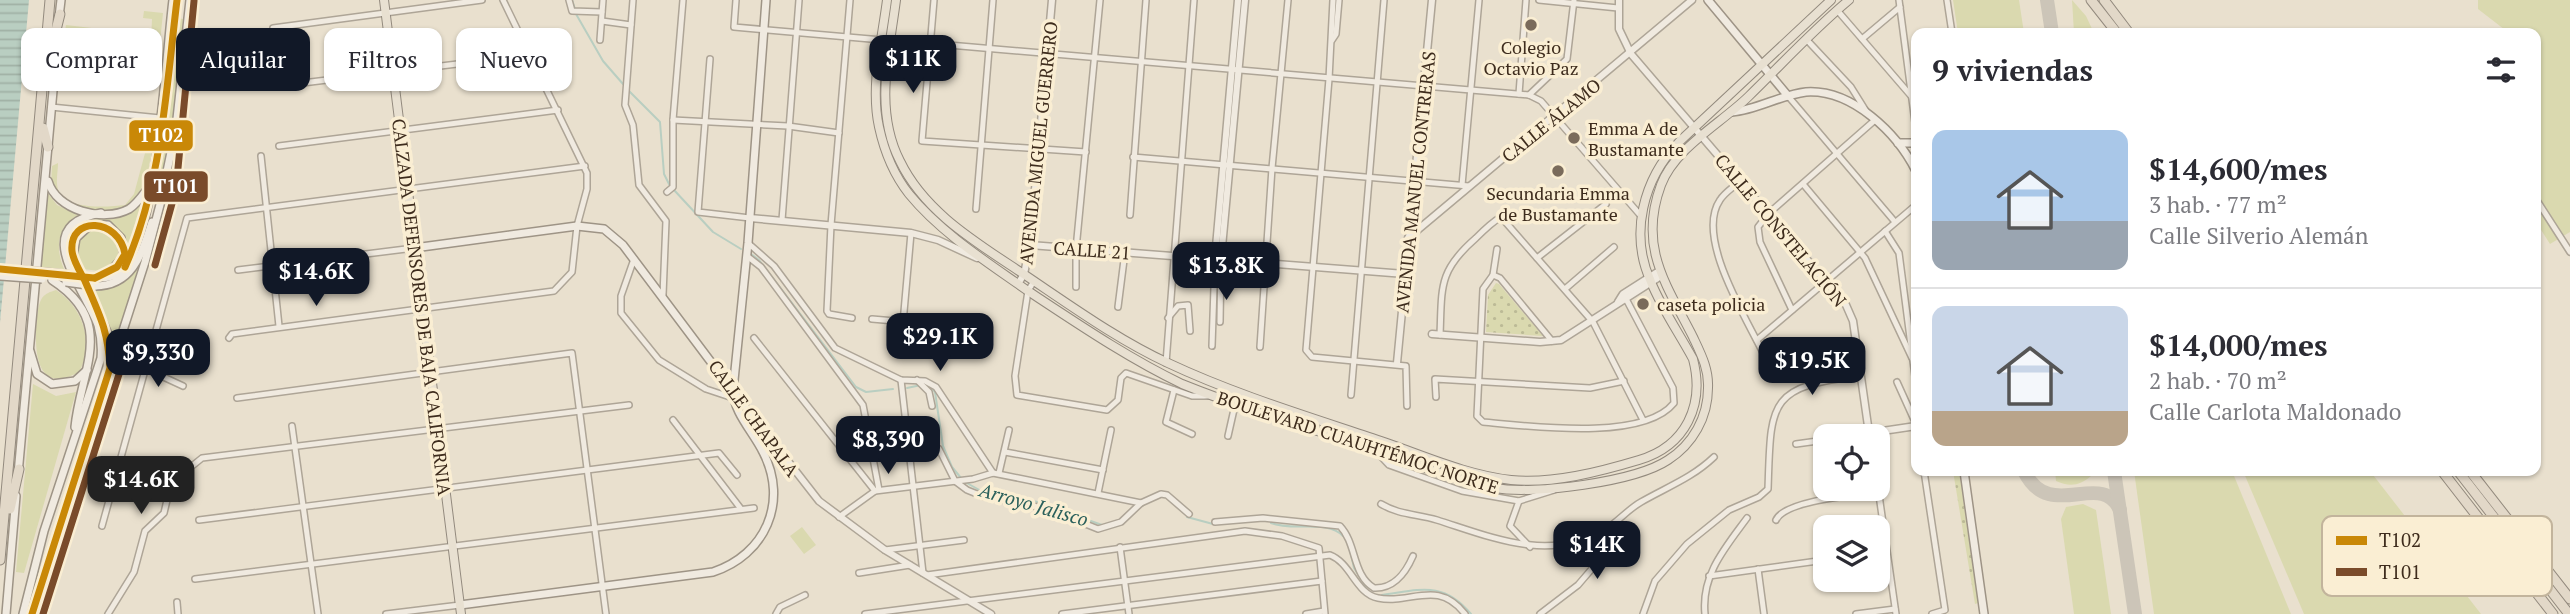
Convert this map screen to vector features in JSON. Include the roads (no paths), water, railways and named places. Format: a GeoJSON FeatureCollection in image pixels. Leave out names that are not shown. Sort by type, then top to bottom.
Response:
{"type":"FeatureCollection","features":[{"type":"Feature","properties":{"kind":"highway"},"geometry":{"type":"LineString","coordinates":[[47,28],[50,0]]}},
{"type":"Feature","properties":{"kind":"highway"},"geometry":{"type":"LineString","coordinates":[[2091,0],[2113,28]]}},
{"type":"Feature","properties":{"kind":"highway"},"geometry":{"type":"LineString","coordinates":[[2104,0],[2125,28]]}},
{"type":"Feature","properties":{"kind":"highway"},"geometry":{"type":"LineString","coordinates":[[56,28],[60,14]]}},
{"type":"Feature","properties":{"kind":"highway"},"geometry":{"type":"LineString","coordinates":[[0,560],[42,91]]}},
{"type":"Feature","properties":{"kind":"highway"},"geometry":{"type":"LineString","coordinates":[[41,122],[48,147]]}},
{"type":"Feature","properties":{"kind":"highway"},"geometry":{"type":"LineString","coordinates":[[1,549],[19,469]]}},
{"type":"Feature","properties":{"kind":"highway"},"geometry":{"type":"LineString","coordinates":[[2446,476],[2477,516]]}},
{"type":"Feature","properties":{"kind":"highway"},"geometry":{"type":"LineString","coordinates":[[2462,476],[2493,516]]}},
{"type":"Feature","properties":{"kind":"highway"},"geometry":{"type":"LineString","coordinates":[[2474,476],[2505,516]]}},
{"type":"Feature","properties":{"kind":"highway"},"geometry":{"type":"LineString","coordinates":[[2552,576],[2570,599]]}},
{"type":"Feature","properties":{"kind":"highway"},"geometry":{"type":"LineString","coordinates":[[2552,591],[2570,614]]}},
{"type":"Feature","properties":{"kind":"highway"},"geometry":{"type":"LineString","coordinates":[[2539,596],[2553,614]]}},
{"type":"Feature","properties":{"kind":"main road"},"geometry":{"type":"LineString","coordinates":[[6,614],[29,332],[61,0]]}},
{"type":"Feature","properties":{"kind":"main road"},"geometry":{"type":"LineString","coordinates":[[52,280],[92,281],[117,274],[131,258],[139,236],[150,185],[173,0]]}},
{"type":"Feature","properties":{"kind":"main road"},"geometry":{"type":"LineString","coordinates":[[34,614],[148,251],[167,178],[191,0]]}},
{"type":"Feature","properties":{"kind":"main road","name":"CALZADA DEFENSORES DE BAJA CALIFORNIA"},"geometry":{"type":"LineString","coordinates":[[384,0],[387,28]]}},
{"type":"Feature","properties":{"kind":"main road"},"geometry":{"type":"LineString","coordinates":[[460,609],[725,568],[747,554],[764,533],[775,502],[774,483],[765,454],[733,394],[748,243],[766,0]]}},
{"type":"Feature","properties":{"kind":"main road","name":"BOULEVARD CUAUHTÉMOC NORTE"},"geometry":{"type":"LineString","coordinates":[[887,0],[885,107],[888,130],[900,162],[917,190],[934,208],[1034,281],[1166,363],[1296,412],[1476,473],[1520,480],[1564,477],[1631,463],[1661,452],[1681,434],[1694,410],[1698,388],[1693,359],[1650,280],[1641,216],[1657,170],[1671,150],[1831,0]]}},
{"type":"Feature","properties":{"kind":"main road","name":"BOULEVARD CUAUHTÉMOC NORTE"},"geometry":{"type":"LineString","coordinates":[[896,0],[886,40],[877,110],[883,140],[893,167],[908,192],[930,216],[986,262],[1146,367],[1210,395],[1496,488],[1553,490],[1612,478],[1666,462],[1690,442],[1700,425],[1708,400],[1708,372],[1660,273],[1652,231],[1661,184],[1672,166],[1849,0]]}},
{"type":"Feature","properties":{"kind":"main road"},"geometry":{"type":"LineString","coordinates":[[1708,0],[1788,96]]}},
{"type":"Feature","properties":{"kind":"main road","name":"CALZADA DEFENSORES DE BAJA CALIFORNIA"},"geometry":{"type":"LineString","coordinates":[[395,91],[460,609]]}},
{"type":"Feature","properties":{"kind":"main road"},"geometry":{"type":"LineString","coordinates":[[1732,112],[1806,92],[1827,94],[1868,114],[1898,143],[1911,164]]}},
{"type":"Feature","properties":{"kind":"main road"},"geometry":{"type":"LineString","coordinates":[[1898,143],[1911,144]]}},
{"type":"Feature","properties":{"kind":"main road"},"geometry":{"type":"LineString","coordinates":[[46,175],[50,191],[64,205],[101,213]]}},
{"type":"Feature","properties":{"kind":"main road"},"geometry":{"type":"LineString","coordinates":[[0,276],[61,274],[114,284],[133,269],[144,247],[167,178]]}},
{"type":"Feature","properties":{"kind":"main road"},"geometry":{"type":"LineString","coordinates":[[23,614],[24,601],[97,373],[102,348],[97,322],[66,259],[63,239],[77,220],[126,210],[138,201],[150,185]]}},
{"type":"Feature","properties":{"kind":"main road"},"geometry":{"type":"LineString","coordinates":[[92,281],[116,269],[124,256],[118,232],[102,223],[90,225],[80,231],[72,251],[108,334],[110,368]]}},
{"type":"Feature","properties":{"kind":"main road"},"geometry":{"type":"LineString","coordinates":[[414,248],[578,226]]}},
{"type":"Feature","properties":{"kind":"main road","name":"CALLE CHAPALA"},"geometry":{"type":"LineString","coordinates":[[578,226],[597,227],[611,233],[663,295],[733,394]]}},
{"type":"Feature","properties":{"kind":"main road"},"geometry":{"type":"LineString","coordinates":[[0,269],[52,280],[70,293],[88,323],[92,349],[74,439]]}},
{"type":"Feature","properties":{"kind":"main road"},"geometry":{"type":"LineString","coordinates":[[29,332],[32,365],[41,379],[52,384],[66,384],[83,376],[89,367]]}},
{"type":"Feature","properties":{"kind":"main road"},"geometry":{"type":"LineString","coordinates":[[1965,476],[1984,614]]}},
{"type":"Feature","properties":{"kind":"street"},"geometry":{"type":"LineString","coordinates":[[273,28],[482,0]]}},
{"type":"Feature","properties":{"kind":"street"},"geometry":{"type":"LineString","coordinates":[[503,0],[517,28]]}},
{"type":"Feature","properties":{"kind":"street"},"geometry":{"type":"LineString","coordinates":[[569,0],[575,10],[602,12]]}},
{"type":"Feature","properties":{"kind":"street"},"geometry":{"type":"LineString","coordinates":[[600,40],[603,0]]}},
{"type":"Feature","properties":{"kind":"street"},"geometry":{"type":"LineString","coordinates":[[633,0],[625,105],[633,125],[639,184],[666,220],[663,295]]}},
{"type":"Feature","properties":{"kind":"street"},"geometry":{"type":"LineString","coordinates":[[670,189],[683,0]]}},
{"type":"Feature","properties":{"kind":"street"},"geometry":{"type":"LineString","coordinates":[[736,0],[734,27],[1282,76],[1529,95],[1538,98],[1641,216]]}},
{"type":"Feature","properties":{"kind":"street"},"geometry":{"type":"LineString","coordinates":[[782,220],[799,0]]}},
{"type":"Feature","properties":{"kind":"street"},"geometry":{"type":"LineString","coordinates":[[850,0],[831,225],[828,313],[852,318]]}},
{"type":"Feature","properties":{"kind":"street"},"geometry":{"type":"LineString","coordinates":[[934,0],[922,141],[1039,151],[1086,152]]}},
{"type":"Feature","properties":{"kind":"street"},"geometry":{"type":"LineString","coordinates":[[976,209],[993,0]]}},
{"type":"Feature","properties":{"kind":"street","name":"AVENIDA MIGUEL GUERRERO"},"geometry":{"type":"LineString","coordinates":[[1018,284],[1024,274],[1030,245],[1052,0]]}},
{"type":"Feature","properties":{"kind":"street"},"geometry":{"type":"LineString","coordinates":[[1076,287],[1076,249],[1100,0]]}},
{"type":"Feature","properties":{"kind":"street"},"geometry":{"type":"LineString","coordinates":[[1130,215],[1146,0]]}},
{"type":"Feature","properties":{"kind":"street"},"geometry":{"type":"LineString","coordinates":[[1166,363],[1194,0]]}},
{"type":"Feature","properties":{"kind":"street"},"geometry":{"type":"LineString","coordinates":[[1227,164],[1230,71],[1238,0]]}},
{"type":"Feature","properties":{"kind":"street"},"geometry":{"type":"LineString","coordinates":[[1212,346],[1218,258],[1245,0]]}},
{"type":"Feature","properties":{"kind":"street"},"geometry":{"type":"LineString","coordinates":[[1260,347],[1272,168],[1288,0]]}},
{"type":"Feature","properties":{"kind":"street"},"geometry":{"type":"LineString","coordinates":[[1333,0],[1307,354],[1354,361],[1397,363],[1408,369],[1407,406]]}},
{"type":"Feature","properties":{"kind":"street"},"geometry":{"type":"LineString","coordinates":[[1332,40],[1336,34],[1339,0]]}},
{"type":"Feature","properties":{"kind":"street"},"geometry":{"type":"LineString","coordinates":[[1350,395],[1384,0]]}},
{"type":"Feature","properties":{"kind":"street","name":"AVENIDA MANUEL CONTRERAS"},"geometry":{"type":"LineString","coordinates":[[1397,363],[1432,0]]}},
{"type":"Feature","properties":{"kind":"street"},"geometry":{"type":"LineString","coordinates":[[1133,157],[1465,186],[1470,91],[1479,0]]}},
{"type":"Feature","properties":{"kind":"street"},"geometry":{"type":"LineString","coordinates":[[1519,94],[1526,0]]}},
{"type":"Feature","properties":{"kind":"street"},"geometry":{"type":"LineString","coordinates":[[1539,0],[1619,4],[1621,38],[1631,54]]}},
{"type":"Feature","properties":{"kind":"street","name":"CALLE ÁLAMO"},"geometry":{"type":"LineString","coordinates":[[1408,238],[1465,186],[1631,54],[1692,0]]}},
{"type":"Feature","properties":{"kind":"street"},"geometry":{"type":"LineString","coordinates":[[1947,0],[1951,28]]}},
{"type":"Feature","properties":{"kind":"street"},"geometry":{"type":"LineString","coordinates":[[1529,95],[1567,59],[1574,1]]}},
{"type":"Feature","properties":{"kind":"street"},"geometry":{"type":"LineString","coordinates":[[1862,39],[1899,3]]}},
{"type":"Feature","properties":{"kind":"street"},"geometry":{"type":"LineString","coordinates":[[1899,3],[1911,90]]}},
{"type":"Feature","properties":{"kind":"street"},"geometry":{"type":"LineString","coordinates":[[1837,10],[1911,96]]}},
{"type":"Feature","properties":{"kind":"street"},"geometry":{"type":"LineString","coordinates":[[601,21],[631,25]]}},
{"type":"Feature","properties":{"kind":"street"},"geometry":{"type":"LineString","coordinates":[[1806,38],[1851,87],[1868,114]]}},
{"type":"Feature","properties":{"kind":"street","name":"CALLE CONSTELACIÓN"},"geometry":{"type":"LineString","coordinates":[[1631,54],[1769,213],[1850,313],[1868,424]]}},
{"type":"Feature","properties":{"kind":"street"},"geometry":{"type":"LineString","coordinates":[[710,59],[699,213],[911,233],[938,240],[986,262]]}},
{"type":"Feature","properties":{"kind":"street"},"geometry":{"type":"LineString","coordinates":[[229,338],[232,334],[279,326],[554,291],[572,272],[578,226],[587,189],[584,166],[549,91]]}},
{"type":"Feature","properties":{"kind":"street"},"geometry":{"type":"LineString","coordinates":[[1788,96],[1895,222]]}},
{"type":"Feature","properties":{"kind":"street"},"geometry":{"type":"LineString","coordinates":[[51,107],[160,118]]}},
{"type":"Feature","properties":{"kind":"street"},"geometry":{"type":"LineString","coordinates":[[279,146],[558,110]]}},
{"type":"Feature","properties":{"kind":"street"},"geometry":{"type":"LineString","coordinates":[[673,120],[788,126],[839,134]]}},
{"type":"Feature","properties":{"kind":"street"},"geometry":{"type":"LineString","coordinates":[[1792,310],[1757,235],[1758,227],[1769,213],[1875,120]]}},
{"type":"Feature","properties":{"kind":"street"},"geometry":{"type":"LineString","coordinates":[[261,156],[279,326]]}},
{"type":"Feature","properties":{"kind":"street"},"geometry":{"type":"LineString","coordinates":[[102,526],[113,479],[130,435],[144,368],[188,218],[584,166]]}},
{"type":"Feature","properties":{"kind":"street"},"geometry":{"type":"LineString","coordinates":[[1740,181],[1719,201],[1713,229],[1721,265],[1766,359]]}},
{"type":"Feature","properties":{"kind":"street"},"geometry":{"type":"LineString","coordinates":[[1802,184],[1872,270],[1911,356]]}},
{"type":"Feature","properties":{"kind":"street"},"geometry":{"type":"LineString","coordinates":[[1537,258],[1606,204]]}},
{"type":"Feature","properties":{"kind":"street"},"geometry":{"type":"LineString","coordinates":[[2541,207],[2570,252]]}},
{"type":"Feature","properties":{"kind":"street"},"geometry":{"type":"LineString","coordinates":[[1757,340],[1911,209]]}},
{"type":"Feature","properties":{"kind":"street"},"geometry":{"type":"LineString","coordinates":[[1643,420],[1592,322],[1501,217],[1456,255],[1449,265],[1442,286],[1436,334],[1481,339],[1552,341],[1572,335],[1592,322],[1660,273]]}},
{"type":"Feature","properties":{"kind":"street"},"geometry":{"type":"LineString","coordinates":[[1885,231],[1899,253],[1911,350]]}},
{"type":"Feature","properties":{"kind":"street"},"geometry":{"type":"LineString","coordinates":[[903,323],[911,233]]}},
{"type":"Feature","properties":{"kind":"street"},"geometry":{"type":"LineString","coordinates":[[748,243],[774,266],[828,341],[843,354],[901,380],[920,384],[929,382],[941,393],[996,473]]}},
{"type":"Feature","properties":{"kind":"street","name":"CALLE 21"},"geometry":{"type":"LineString","coordinates":[[1030,245],[1405,274]]}},
{"type":"Feature","properties":{"kind":"street"},"geometry":{"type":"LineString","coordinates":[[1565,289],[1614,247]]}},
{"type":"Feature","properties":{"kind":"street"},"geometry":{"type":"LineString","coordinates":[[238,270],[414,248]]}},
{"type":"Feature","properties":{"kind":"street"},"geometry":{"type":"LineString","coordinates":[[1497,249],[1493,275],[1483,289],[1477,416],[1483,422],[1584,430],[1643,420],[1666,412],[1675,396],[1625,297]]}},
{"type":"Feature","properties":{"kind":"street"},"geometry":{"type":"LineString","coordinates":[[1118,307],[1125,252]]}},
{"type":"Feature","properties":{"kind":"street"},"geometry":{"type":"LineString","coordinates":[[746,256],[768,276],[863,405],[877,491]]}},
{"type":"Feature","properties":{"kind":"street"},"geometry":{"type":"LineString","coordinates":[[1218,258],[1220,322]]}},
{"type":"Feature","properties":{"kind":"street"},"geometry":{"type":"LineString","coordinates":[[634,259],[621,296],[621,313],[659,360],[706,389],[733,394]]}},
{"type":"Feature","properties":{"kind":"street"},"geometry":{"type":"LineString","coordinates":[[1493,275],[1500,278],[1552,341]]}},
{"type":"Feature","properties":{"kind":"street"},"geometry":{"type":"LineString","coordinates":[[1625,297],[1633,288],[1650,280]]}},
{"type":"Feature","properties":{"kind":"street"},"geometry":{"type":"LineString","coordinates":[[1034,281],[1028,290],[1014,384],[1017,395],[1024,399],[1102,410],[1112,408],[1118,400],[1123,375],[1130,374],[1192,396],[1210,395]]}},
{"type":"Feature","properties":{"kind":"street"},"geometry":{"type":"LineString","coordinates":[[1168,318],[1178,306],[1188,305],[1190,331]]}},
{"type":"Feature","properties":{"kind":"street"},"geometry":{"type":"LineString","coordinates":[[872,319],[963,327]]}},
{"type":"Feature","properties":{"kind":"street"},"geometry":{"type":"LineString","coordinates":[[754,338],[877,491]]}},
{"type":"Feature","properties":{"kind":"street"},"geometry":{"type":"LineString","coordinates":[[1818,347],[1856,343]]}},
{"type":"Feature","properties":{"kind":"street"},"geometry":{"type":"LineString","coordinates":[[237,398],[572,353],[606,614]]}},
{"type":"Feature","properties":{"kind":"street"},"geometry":{"type":"LineString","coordinates":[[144,368],[183,386]]}},
{"type":"Feature","properties":{"kind":"street"},"geometry":{"type":"LineString","coordinates":[[1643,614],[1655,581],[1687,544],[1729,510],[1759,497],[1768,489],[1770,432],[1776,410],[1784,399],[1816,381],[1861,376]]}},
{"type":"Feature","properties":{"kind":"street"},"geometry":{"type":"LineString","coordinates":[[1436,397],[1435,379],[1590,388],[1624,381]]}},
{"type":"Feature","properties":{"kind":"street"},"geometry":{"type":"LineString","coordinates":[[901,380],[925,574],[1229,533],[1282,536],[1319,548],[1324,613],[1306,614]]}},
{"type":"Feature","properties":{"kind":"street"},"geometry":{"type":"LineString","coordinates":[[1897,382],[1911,414]]}},
{"type":"Feature","properties":{"kind":"street"},"geometry":{"type":"LineString","coordinates":[[920,384],[929,392],[932,406]]}},
{"type":"Feature","properties":{"kind":"street"},"geometry":{"type":"LineString","coordinates":[[1174,390],[1166,422],[1192,434]]}},
{"type":"Feature","properties":{"kind":"street","name":"CALLE CHAPALA"},"geometry":{"type":"LineString","coordinates":[[733,394],[807,490],[885,550],[991,614]]}},
{"type":"Feature","properties":{"kind":"street"},"geometry":{"type":"LineString","coordinates":[[108,614],[134,572],[145,531],[164,513],[171,483],[194,462],[208,456],[629,405]]}},
{"type":"Feature","properties":{"kind":"street"},"geometry":{"type":"LineString","coordinates":[[1228,436],[1235,405]]}},
{"type":"Feature","properties":{"kind":"street"},"geometry":{"type":"LineString","coordinates":[[673,420],[741,509]]}},
{"type":"Feature","properties":{"kind":"street"},"geometry":{"type":"LineString","coordinates":[[292,426],[318,614]]}},
{"type":"Feature","properties":{"kind":"street"},"geometry":{"type":"LineString","coordinates":[[1890,430],[1911,426]]}},
{"type":"Feature","properties":{"kind":"street"},"geometry":{"type":"LineString","coordinates":[[996,473],[1006,452],[1009,430]]}},
{"type":"Feature","properties":{"kind":"street"},"geometry":{"type":"LineString","coordinates":[[1098,493],[1111,430]]}},
{"type":"Feature","properties":{"kind":"street"},"geometry":{"type":"LineString","coordinates":[[1797,444],[1813,442]]}},
{"type":"Feature","properties":{"kind":"street"},"geometry":{"type":"LineString","coordinates":[[939,449],[956,481],[982,496],[1048,509],[1098,529],[1121,522],[1141,503],[1167,495],[1189,514]]}},
{"type":"Feature","properties":{"kind":"street"},"geometry":{"type":"LineString","coordinates":[[1374,449],[1389,465],[1462,491],[1519,501],[1553,490]]}},
{"type":"Feature","properties":{"kind":"street"},"geometry":{"type":"LineString","coordinates":[[1006,452],[1103,470]]}},
{"type":"Feature","properties":{"kind":"street"},"geometry":{"type":"LineString","coordinates":[[199,520],[721,453],[737,475]]}},
{"type":"Feature","properties":{"kind":"street"},"geometry":{"type":"LineString","coordinates":[[1381,504],[1395,513],[1417,515],[1500,541],[1530,547],[1580,540],[1603,531],[1637,504],[1699,471],[1714,457]]}},
{"type":"Feature","properties":{"kind":"street"},"geometry":{"type":"LineString","coordinates":[[839,517],[877,491],[967,480],[996,473],[1141,503]]}},
{"type":"Feature","properties":{"kind":"street"},"geometry":{"type":"LineString","coordinates":[[1925,476],[1945,610],[1932,614]]}},
{"type":"Feature","properties":{"kind":"street"},"geometry":{"type":"LineString","coordinates":[[1519,501],[1510,526],[1530,547]]}},
{"type":"Feature","properties":{"kind":"street"},"geometry":{"type":"LineString","coordinates":[[1776,520],[1786,510],[1820,501]]}},
{"type":"Feature","properties":{"kind":"street"},"geometry":{"type":"LineString","coordinates":[[195,579],[754,508]]}},
{"type":"Feature","properties":{"kind":"street"},"geometry":{"type":"LineString","coordinates":[[1215,522],[1263,518],[1340,526],[1353,547],[1358,568],[1374,588],[1374,598]]}},
{"type":"Feature","properties":{"kind":"street"},"geometry":{"type":"LineString","coordinates":[[1705,614],[1704,596],[1709,576],[1747,518]]}},
{"type":"Feature","properties":{"kind":"street"},"geometry":{"type":"LineString","coordinates":[[1229,533],[1231,521]]}},
{"type":"Feature","properties":{"kind":"street"},"geometry":{"type":"LineString","coordinates":[[1540,614],[1578,585],[1608,550],[1603,531]]}},
{"type":"Feature","properties":{"kind":"street"},"geometry":{"type":"LineString","coordinates":[[885,550],[964,540]]}},
{"type":"Feature","properties":{"kind":"street"},"geometry":{"type":"LineString","coordinates":[[1120,547],[1129,614]]}},
{"type":"Feature","properties":{"kind":"street"},"geometry":{"type":"LineString","coordinates":[[865,614],[1330,555],[1343,562],[1363,589],[1374,598],[1392,600],[1414,594],[1433,595],[1448,598],[1465,614]]}},
{"type":"Feature","properties":{"kind":"street"},"geometry":{"type":"LineString","coordinates":[[1374,588],[1380,588],[1404,576],[1413,556]]}},
{"type":"Feature","properties":{"kind":"street"},"geometry":{"type":"LineString","coordinates":[[1709,576],[1813,562]]}},
{"type":"Feature","properties":{"kind":"street"},"geometry":{"type":"LineString","coordinates":[[859,573],[910,565]]}},
{"type":"Feature","properties":{"kind":"street"},"geometry":{"type":"LineString","coordinates":[[1758,569],[1765,614]]}},
{"type":"Feature","properties":{"kind":"street"},"geometry":{"type":"LineString","coordinates":[[1856,614],[1896,611],[1890,571]]}},
{"type":"Feature","properties":{"kind":"street"},"geometry":{"type":"LineString","coordinates":[[1062,614],[1322,580]]}},
{"type":"Feature","properties":{"kind":"street"},"geometry":{"type":"LineString","coordinates":[[776,614],[780,607],[806,595]]}},
{"type":"Feature","properties":{"kind":"street"},"geometry":{"type":"LineString","coordinates":[[177,602],[178,614]]}},
{"type":"Feature","properties":{"kind":"street"},"geometry":{"type":"LineString","coordinates":[[927,606],[928,614]]}},
{"type":"Feature","properties":{"kind":"street"},"geometry":{"type":"LineString","coordinates":[[386,614],[460,609]]}},
{"type":"Feature","properties":{"kind":"waterway","name":"Arroyo Jalisco"},"geometry":{"type":"LineString","coordinates":[[572,0],[575,9]]}},
{"type":"Feature","properties":{"kind":"waterway","name":"Arroyo Jalisco"},"geometry":{"type":"LineString","coordinates":[[576,14],[603,61],[623,84]]}},
{"type":"Feature","properties":{"kind":"waterway","name":"Arroyo Jalisco"},"geometry":{"type":"LineString","coordinates":[[629,91],[660,122],[664,174],[670,186]]}},
{"type":"Feature","properties":{"kind":"waterway","name":"Arroyo Jalisco"},"geometry":{"type":"LineString","coordinates":[[674,190],[713,232],[741,249]]}},
{"type":"Feature","properties":{"kind":"waterway","name":"Arroyo Jalisco"},"geometry":{"type":"LineString","coordinates":[[751,254],[759,260],[856,387],[866,392],[893,389]]}},
{"type":"Feature","properties":{"kind":"waterway","name":"Arroyo Jalisco"},"geometry":{"type":"LineString","coordinates":[[907,388],[921,385]]}},
{"type":"Feature","properties":{"kind":"waterway","name":"Arroyo Jalisco"},"geometry":{"type":"LineString","coordinates":[[930,386],[935,392],[943,446],[952,467],[961,478]]}},
{"type":"Feature","properties":{"kind":"waterway","name":"Arroyo Jalisco"},"geometry":{"type":"LineString","coordinates":[[965,482],[983,492],[1038,502],[1102,525]]}},
{"type":"Feature","properties":{"kind":"waterway","name":"Arroyo Jalisco"},"geometry":{"type":"LineString","coordinates":[[1187,517],[1213,524]]}},
{"type":"Feature","properties":{"kind":"waterway","name":"Arroyo Jalisco"},"geometry":{"type":"LineString","coordinates":[[1271,523],[1328,528],[1343,536]]}},
{"type":"Feature","properties":{"kind":"waterway","name":"Arroyo Jalisco"},"geometry":{"type":"LineString","coordinates":[[1350,550],[1354,568],[1366,587]]}},
{"type":"Feature","properties":{"kind":"waterway","name":"Arroyo Jalisco"},"geometry":{"type":"LineString","coordinates":[[1382,595],[1419,590],[1440,592],[1461,603],[1471,614]]}},
{"type":"Feature","properties":{"kind":"place","name":"Colegio Octavio Paz"},"geometry":{"type":"Point","coordinates":[1531,25]}},
{"type":"Feature","properties":{"kind":"place","name":"Emma A de Bustamante"},"geometry":{"type":"Point","coordinates":[1574,138]}},
{"type":"Feature","properties":{"kind":"place","name":"Secundaria Emma de Bustamante"},"geometry":{"type":"Point","coordinates":[1558,171]}},
{"type":"Feature","properties":{"kind":"place","name":"caseta policia"},"geometry":{"type":"Point","coordinates":[1643,304]}}]}
